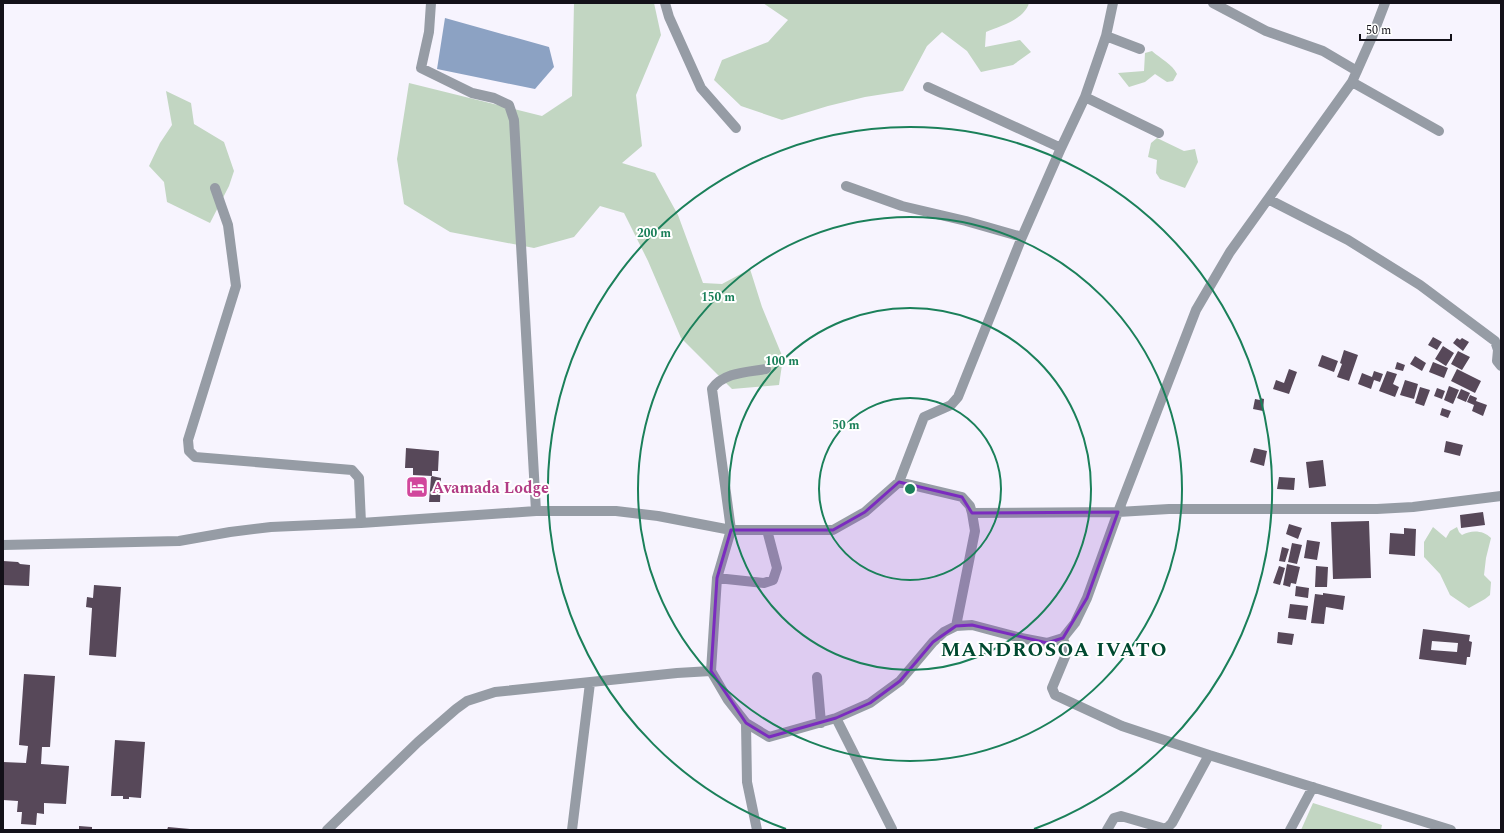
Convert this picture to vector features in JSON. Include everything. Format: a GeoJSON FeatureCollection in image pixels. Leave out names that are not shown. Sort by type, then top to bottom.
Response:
{"type":"FeatureCollection","features":[{"type":"Feature","properties":{"kind":"street"},"geometry":{"type":"LineString","coordinates":[[431,3],[429,32],[421,68],[472,93],[494,98],[509,105],[514,120],[536,511]]}},
{"type":"Feature","properties":{"kind":"street"},"geometry":{"type":"LineString","coordinates":[[665,3],[669,16],[701,88],[736,128]]}},
{"type":"Feature","properties":{"kind":"street"},"geometry":{"type":"LineString","coordinates":[[3,544],[179,541],[230,532],[271,527],[362,523],[536,511],[616,511],[658,516],[731,530],[833,530],[865,512],[899,482],[924,417],[951,405],[958,397],[1022,237],[1085,97],[1106,36],[1113,3]]}},
{"type":"Feature","properties":{"kind":"street"},"geometry":{"type":"LineString","coordinates":[[1213,3],[1266,32],[1323,52],[1358,71]]}},
{"type":"Feature","properties":{"kind":"street"},"geometry":{"type":"LineString","coordinates":[[766,369],[728,376],[716,383],[712,389],[731,530],[717,578],[711,671],[728,700],[746,723],[769,737],[836,718],[870,703],[900,681],[933,642],[944,632],[956,626],[972,625],[1020,638],[1047,643],[1063,638],[1075,623],[1087,598],[1118,512],[1196,310],[1230,252],[1352,82],[1358,71],[1384,3]]}},
{"type":"Feature","properties":{"kind":"street"},"geometry":{"type":"LineString","coordinates":[[1106,36],[1140,49]]}},
{"type":"Feature","properties":{"kind":"street"},"geometry":{"type":"LineString","coordinates":[[1352,82],[1439,131]]}},
{"type":"Feature","properties":{"kind":"street"},"geometry":{"type":"LineString","coordinates":[[928,87],[1061,148]]}},
{"type":"Feature","properties":{"kind":"street"},"geometry":{"type":"LineString","coordinates":[[1085,97],[1159,133]]}},
{"type":"Feature","properties":{"kind":"street"},"geometry":{"type":"LineString","coordinates":[[846,186],[902,206],[966,221],[1022,237]]}},
{"type":"Feature","properties":{"kind":"street"},"geometry":{"type":"LineString","coordinates":[[215,188],[228,225],[236,286],[188,440],[189,451],[196,457],[352,470],[359,478],[362,523]]}},
{"type":"Feature","properties":{"kind":"street"},"geometry":{"type":"LineString","coordinates":[[1268,199],[1348,240],[1420,285],[1495,341],[1498,350],[1497,361],[1501,366]]}},
{"type":"Feature","properties":{"kind":"street"},"geometry":{"type":"LineString","coordinates":[[899,482],[962,497],[970,506],[974,531],[956,626]]}},
{"type":"Feature","properties":{"kind":"street"},"geometry":{"type":"LineString","coordinates":[[972,513],[1118,512],[1169,509],[1408,508],[1501,496]]}},
{"type":"Feature","properties":{"kind":"street"},"geometry":{"type":"LineString","coordinates":[[717,578],[764,583],[773,580],[777,568],[767,530]]}},
{"type":"Feature","properties":{"kind":"street"},"geometry":{"type":"LineString","coordinates":[[1063,638],[1067,652],[1052,688],[1055,695],[1122,726],[1209,755],[1451,830]]}},
{"type":"Feature","properties":{"kind":"street"},"geometry":{"type":"LineString","coordinates":[[327,830],[418,742],[467,701],[495,692],[677,673],[711,671]]}},
{"type":"Feature","properties":{"kind":"street"},"geometry":{"type":"LineString","coordinates":[[817,677],[821,723]]}},
{"type":"Feature","properties":{"kind":"street"},"geometry":{"type":"LineString","coordinates":[[572,830],[590,683]]}},
{"type":"Feature","properties":{"kind":"street"},"geometry":{"type":"LineString","coordinates":[[836,718],[892,829]]}},
{"type":"Feature","properties":{"kind":"street"},"geometry":{"type":"LineString","coordinates":[[746,723],[747,782],[757,830]]}},
{"type":"Feature","properties":{"kind":"street"},"geometry":{"type":"LineString","coordinates":[[1107,830],[1114,818],[1121,816],[1166,829],[1172,823],[1209,755]]}},
{"type":"Feature","properties":{"kind":"street"},"geometry":{"type":"LineString","coordinates":[[1290,830],[1313,787]]}},
{"type":"Feature","properties":{"kind":"highlighted area"},"geometry":{"type":"Polygon","coordinates":[[[899,482],[962,497],[972,513],[1118,512],[1087,598],[1063,638],[1047,643],[972,625],[956,626],[933,642],[900,681],[870,703],[836,718],[769,737],[746,723],[711,671],[717,578],[731,530],[833,530],[865,512],[899,482]]]}},
{"type":"Feature","properties":{"kind":"green space"},"geometry":{"type":"Polygon","coordinates":[[[574,3],[654,3],[661,35],[636,95],[642,146],[622,163],[655,173],[678,215],[703,283],[722,284],[750,269],[762,307],[783,358],[779,385],[732,389],[681,338],[648,261],[624,213],[600,206],[574,237],[534,248],[450,232],[404,204],[397,159],[409,83],[542,116],[572,96],[574,3]]]}},
{"type":"Feature","properties":{"kind":"green space"},"geometry":{"type":"Polygon","coordinates":[[[763,3],[1029,3],[1022,14],[1017,18],[986,32],[985,47],[1020,40],[1031,52],[1013,65],[981,72],[967,51],[942,32],[927,46],[903,91],[865,97],[828,106],[782,120],[741,106],[714,80],[722,60],[768,42],[788,20],[763,3]]]}},
{"type":"Feature","properties":{"kind":"green space"},"geometry":{"type":"Polygon","coordinates":[[[1152,51],[1175,70],[1177,74],[1173,81],[1167,82],[1155,74],[1145,82],[1129,87],[1118,73],[1144,71],[1145,53],[1152,51]]]}},
{"type":"Feature","properties":{"kind":"green space"},"geometry":{"type":"Polygon","coordinates":[[[166,91],[191,103],[194,124],[224,142],[234,171],[229,186],[210,223],[167,202],[164,182],[149,166],[160,143],[172,125],[166,91]]]}},
{"type":"Feature","properties":{"kind":"green space"},"geometry":{"type":"Polygon","coordinates":[[[1157,138],[1184,151],[1195,149],[1198,162],[1185,188],[1160,179],[1156,173],[1157,160],[1148,157],[1151,143],[1157,138]]]}},
{"type":"Feature","properties":{"kind":"green space"},"geometry":{"type":"Polygon","coordinates":[[[1433,527],[1446,538],[1450,531],[1457,527],[1462,535],[1469,532],[1481,532],[1491,538],[1484,575],[1491,582],[1490,595],[1485,599],[1469,608],[1450,595],[1440,574],[1424,557],[1424,542],[1433,527]]]}},
{"type":"Feature","properties":{"kind":"green space"},"geometry":{"type":"Polygon","coordinates":[[[1313,803],[1382,825],[1381,830],[1301,830],[1313,803]]]}},
{"type":"Feature","properties":{"kind":"water"},"geometry":{"type":"Polygon","coordinates":[[[445,18],[549,47],[554,67],[535,89],[437,69],[445,18]]]}},
{"type":"Feature","properties":{"kind":"building"},"geometry":{"type":"Polygon","coordinates":[[[1433,337],[1442,342],[1437,350],[1428,345],[1433,337]]]}},
{"type":"Feature","properties":{"kind":"building"},"geometry":{"type":"Polygon","coordinates":[[[1457,338],[1460,340],[1462,338],[1469,342],[1463,351],[1453,343],[1457,338]]]}},
{"type":"Feature","properties":{"kind":"building"},"geometry":{"type":"Polygon","coordinates":[[[1443,346],[1454,353],[1446,366],[1435,359],[1443,346]]]}},
{"type":"Feature","properties":{"kind":"building"},"geometry":{"type":"Polygon","coordinates":[[[1344,350],[1358,355],[1349,381],[1337,377],[1342,364],[1340,363],[1344,350]]]}},
{"type":"Feature","properties":{"kind":"building"},"geometry":{"type":"Polygon","coordinates":[[[1458,351],[1470,357],[1462,370],[1451,364],[1458,351]]]}},
{"type":"Feature","properties":{"kind":"building"},"geometry":{"type":"Polygon","coordinates":[[[1322,355],[1338,361],[1334,372],[1318,366],[1322,355]]]}},
{"type":"Feature","properties":{"kind":"building"},"geometry":{"type":"Polygon","coordinates":[[[1415,356],[1426,363],[1422,371],[1410,364],[1415,356]]]}},
{"type":"Feature","properties":{"kind":"building"},"geometry":{"type":"Polygon","coordinates":[[[1397,362],[1405,365],[1403,371],[1395,369],[1397,362]]]}},
{"type":"Feature","properties":{"kind":"building"},"geometry":{"type":"Polygon","coordinates":[[[1433,362],[1448,368],[1444,378],[1429,372],[1433,362]]]}},
{"type":"Feature","properties":{"kind":"building"},"geometry":{"type":"Polygon","coordinates":[[[1289,369],[1297,372],[1289,394],[1273,389],[1276,380],[1284,383],[1289,369]]]}},
{"type":"Feature","properties":{"kind":"building"},"geometry":{"type":"Polygon","coordinates":[[[1457,369],[1481,381],[1475,393],[1451,381],[1457,369]]]}},
{"type":"Feature","properties":{"kind":"building"},"geometry":{"type":"Polygon","coordinates":[[[1374,371],[1383,374],[1380,382],[1374,380],[1371,389],[1358,384],[1362,373],[1372,377],[1374,371]]]}},
{"type":"Feature","properties":{"kind":"building"},"geometry":{"type":"Polygon","coordinates":[[[1387,371],[1397,374],[1393,384],[1399,387],[1395,397],[1379,391],[1387,371]]]}},
{"type":"Feature","properties":{"kind":"building"},"geometry":{"type":"Polygon","coordinates":[[[1405,380],[1418,384],[1414,399],[1400,395],[1405,380]]]}},
{"type":"Feature","properties":{"kind":"building"},"geometry":{"type":"Polygon","coordinates":[[[1449,386],[1459,390],[1453,404],[1444,400],[1449,386]]]}},
{"type":"Feature","properties":{"kind":"building"},"geometry":{"type":"Polygon","coordinates":[[[1420,387],[1430,390],[1424,406],[1415,403],[1420,387]]]}},
{"type":"Feature","properties":{"kind":"building"},"geometry":{"type":"Polygon","coordinates":[[[1437,388],[1445,391],[1442,399],[1434,396],[1437,388]]]}},
{"type":"Feature","properties":{"kind":"building"},"geometry":{"type":"Polygon","coordinates":[[[1461,389],[1470,393],[1466,402],[1457,398],[1461,389]]]}},
{"type":"Feature","properties":{"kind":"building"},"geometry":{"type":"Polygon","coordinates":[[[1470,395],[1477,398],[1476,401],[1487,405],[1483,416],[1472,411],[1474,405],[1467,402],[1470,395]]]}},
{"type":"Feature","properties":{"kind":"building"},"geometry":{"type":"Polygon","coordinates":[[[1260,398],[1264,399],[1263,411],[1253,409],[1255,399],[1260,400],[1260,398]]]}},
{"type":"Feature","properties":{"kind":"building"},"geometry":{"type":"Polygon","coordinates":[[[1442,408],[1451,411],[1448,418],[1440,415],[1442,408]]]}},
{"type":"Feature","properties":{"kind":"building"},"geometry":{"type":"Polygon","coordinates":[[[1446,441],[1463,445],[1460,456],[1444,452],[1446,441]]]}},
{"type":"Feature","properties":{"kind":"building"},"geometry":{"type":"Polygon","coordinates":[[[406,448],[439,451],[438,471],[432,471],[432,476],[413,475],[413,468],[405,468],[406,448]]]}},
{"type":"Feature","properties":{"kind":"building"},"geometry":{"type":"Polygon","coordinates":[[[1254,448],[1267,451],[1264,466],[1250,462],[1254,448]]]}},
{"type":"Feature","properties":{"kind":"building"},"geometry":{"type":"Polygon","coordinates":[[[1323,460],[1326,486],[1309,488],[1306,462],[1323,460]]]}},
{"type":"Feature","properties":{"kind":"building"},"geometry":{"type":"Polygon","coordinates":[[[432,476],[441,478],[440,502],[429,502],[432,476]]]}},
{"type":"Feature","properties":{"kind":"building"},"geometry":{"type":"Polygon","coordinates":[[[1279,477],[1295,478],[1294,490],[1277,489],[1279,477]]]}},
{"type":"Feature","properties":{"kind":"building"},"geometry":{"type":"Polygon","coordinates":[[[1483,512],[1485,525],[1461,528],[1460,515],[1483,512]]]}},
{"type":"Feature","properties":{"kind":"building"},"geometry":{"type":"Polygon","coordinates":[[[1369,521],[1371,578],[1333,579],[1331,522],[1369,521]]]}},
{"type":"Feature","properties":{"kind":"building"},"geometry":{"type":"Polygon","coordinates":[[[1289,524],[1302,528],[1298,539],[1286,534],[1289,524]]]}},
{"type":"Feature","properties":{"kind":"building"},"geometry":{"type":"Polygon","coordinates":[[[1404,528],[1416,529],[1415,556],[1389,554],[1390,533],[1404,534],[1404,528]]]}},
{"type":"Feature","properties":{"kind":"building"},"geometry":{"type":"Polygon","coordinates":[[[1307,540],[1320,542],[1317,560],[1304,558],[1307,540]]]}},
{"type":"Feature","properties":{"kind":"building"},"geometry":{"type":"Polygon","coordinates":[[[1292,543],[1302,545],[1297,564],[1288,562],[1292,543]]]}},
{"type":"Feature","properties":{"kind":"building"},"geometry":{"type":"Polygon","coordinates":[[[1282,547],[1289,549],[1285,562],[1279,561],[1282,547]]]}},
{"type":"Feature","properties":{"kind":"building"},"geometry":{"type":"Polygon","coordinates":[[[3,561],[18,562],[20,564],[30,565],[29,586],[3,585],[3,561]]]}},
{"type":"Feature","properties":{"kind":"building"},"geometry":{"type":"Polygon","coordinates":[[[1287,564],[1300,567],[1296,584],[1291,583],[1290,587],[1283,585],[1287,564]]]}},
{"type":"Feature","properties":{"kind":"building"},"geometry":{"type":"Polygon","coordinates":[[[1279,566],[1285,568],[1280,585],[1273,583],[1279,566]]]}},
{"type":"Feature","properties":{"kind":"building"},"geometry":{"type":"Polygon","coordinates":[[[1316,566],[1328,567],[1327,587],[1315,587],[1316,566]]]}},
{"type":"Feature","properties":{"kind":"building"},"geometry":{"type":"Polygon","coordinates":[[[94,585],[121,587],[116,657],[89,655],[92,608],[86,607],[87,597],[93,598],[94,585]]]}},
{"type":"Feature","properties":{"kind":"building"},"geometry":{"type":"Polygon","coordinates":[[[1296,586],[1309,588],[1308,598],[1295,596],[1296,586]]]}},
{"type":"Feature","properties":{"kind":"building"},"geometry":{"type":"Polygon","coordinates":[[[1323,593],[1345,596],[1343,610],[1326,607],[1324,624],[1311,623],[1315,594],[1323,595],[1323,593]]]}},
{"type":"Feature","properties":{"kind":"building"},"geometry":{"type":"Polygon","coordinates":[[[1290,604],[1308,606],[1306,620],[1288,618],[1290,604]]]}},
{"type":"Feature","properties":{"kind":"building"},"geometry":{"type":"Polygon","coordinates":[[[1423,629],[1470,635],[1469,641],[1472,642],[1470,657],[1467,657],[1466,665],[1419,659],[1423,629]],[[1432,641],[1431,650],[1457,652],[1458,643],[1432,641]]]}},
{"type":"Feature","properties":{"kind":"building"},"geometry":{"type":"Polygon","coordinates":[[[1278,632],[1294,634],[1292,645],[1277,643],[1278,632]]]}},
{"type":"Feature","properties":{"kind":"building"},"geometry":{"type":"Polygon","coordinates":[[[24,674],[55,676],[50,747],[42,747],[41,764],[69,766],[66,804],[44,803],[44,814],[37,813],[36,825],[21,824],[22,812],[17,812],[18,801],[3,800],[3,762],[26,763],[28,746],[19,745],[24,674]]]}},
{"type":"Feature","properties":{"kind":"building"},"geometry":{"type":"Polygon","coordinates":[[[115,740],[145,742],[141,798],[129,797],[129,799],[123,799],[123,796],[111,796],[115,740]]]}},
{"type":"Feature","properties":{"kind":"building"},"geometry":{"type":"Polygon","coordinates":[[[79,826],[92,827],[92,830],[79,830],[79,826]]]}},
{"type":"Feature","properties":{"kind":"building"},"geometry":{"type":"Polygon","coordinates":[[[168,827],[190,829],[190,830],[167,830],[168,827]]]}},
{"type":"Feature","properties":{"kind":"place","name":"Avamada Lodge"},"geometry":{"type":"Point","coordinates":[417,487]}},
{"type":"Feature","properties":{"kind":"district","name":"MANDROSOA IVATO"},"geometry":{"type":"Point","coordinates":[1054,649]}}]}
